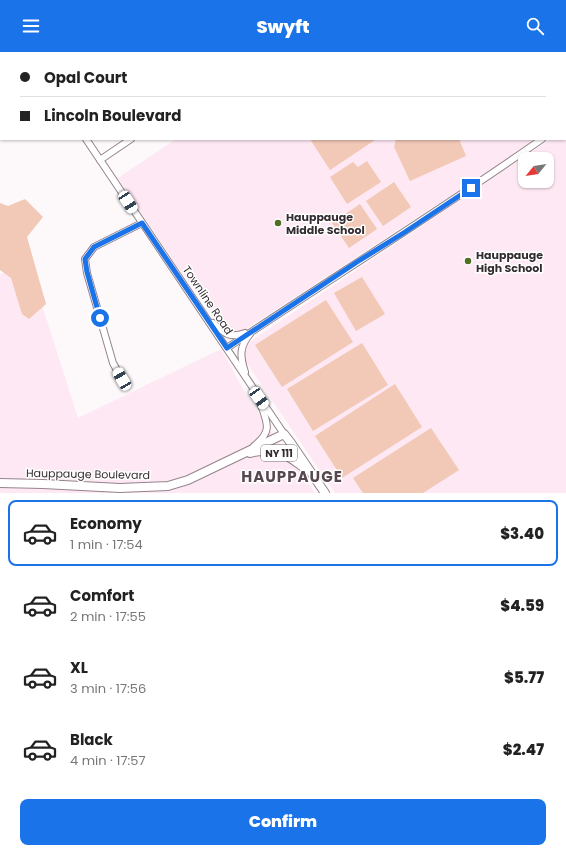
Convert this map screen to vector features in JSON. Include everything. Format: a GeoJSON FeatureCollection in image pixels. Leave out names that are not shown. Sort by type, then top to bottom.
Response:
{"type":"FeatureCollection","features":[{"type":"Feature","properties":{"kind":"main road","name":"Hauppauge Boulevard"},"geometry":{"type":"LineString","coordinates":[[0,483],[120,488],[168,486],[188,480],[284,434]]}},
{"type":"Feature","properties":{"kind":"main road","name":"Townline Road"},"geometry":{"type":"LineString","coordinates":[[284,434],[325,493]]}},
{"type":"Feature","properties":{"kind":"main road","name":"NY 111"},"geometry":{"type":"LineString","coordinates":[[240,455],[268,451],[282,453],[312,474]]}},
{"type":"Feature","properties":{"kind":"street","name":"Townline Road"},"geometry":{"type":"LineString","coordinates":[[87,140],[284,434]]}},
{"type":"Feature","properties":{"kind":"street"},"geometry":{"type":"LineString","coordinates":[[100,160],[130,140]]}},
{"type":"Feature","properties":{"kind":"street"},"geometry":{"type":"LineString","coordinates":[[227,348],[405,232],[541,140]]}},
{"type":"Feature","properties":{"kind":"street"},"geometry":{"type":"LineString","coordinates":[[122,379],[113,363],[87,272],[85,259],[94,247],[142,223]]}},
{"type":"Feature","properties":{"kind":"street"},"geometry":{"type":"LineString","coordinates":[[206,317],[230,336],[238,336],[257,328]]}},
{"type":"Feature","properties":{"kind":"street"},"geometry":{"type":"LineString","coordinates":[[247,380],[241,355],[242,348],[249,336],[257,328]]}},
{"type":"Feature","properties":{"kind":"street"},"geometry":{"type":"LineString","coordinates":[[240,455],[262,440],[267,431],[267,424],[259,398]]}},
{"type":"Feature","properties":{"kind":"shaded area","name":"Hauppauge Middle School"},"geometry":{"type":"Polygon","coordinates":[[[175,140],[535,140],[238,333],[226,331],[178,268],[118,178],[175,140]]]}},
{"type":"Feature","properties":{"kind":"shaded area"},"geometry":{"type":"Polygon","coordinates":[[[311,140],[375,140],[330,170],[311,140]]]}},
{"type":"Feature","properties":{"kind":"shaded area"},"geometry":{"type":"Polygon","coordinates":[[[396,140],[459,140],[466,156],[410,181],[394,147],[396,140]]]}},
{"type":"Feature","properties":{"kind":"shaded area","name":"Hauppauge High School"},"geometry":{"type":"Polygon","coordinates":[[[550,140],[566,140],[566,493],[335,493],[246,362],[243,356],[246,346],[251,341],[518,161],[518,188],[554,188],[554,152],[532,152],[550,140]]]}},
{"type":"Feature","properties":{"kind":"shaded area"},"geometry":{"type":"Polygon","coordinates":[[[367,161],[381,182],[347,204],[330,177],[353,162],[358,167],[367,161]]]}},
{"type":"Feature","properties":{"kind":"shaded area"},"geometry":{"type":"Polygon","coordinates":[[[394,182],[411,207],[383,226],[366,201],[394,182]]]}},
{"type":"Feature","properties":{"kind":"shaded area"},"geometry":{"type":"Polygon","coordinates":[[[25,199],[43,217],[27,237],[46,304],[29,319],[22,314],[11,278],[0,270],[0,203],[8,206],[25,199]]]}},
{"type":"Feature","properties":{"kind":"shaded area"},"geometry":{"type":"Polygon","coordinates":[[[360,204],[377,229],[349,248],[332,223],[360,204]]]}},
{"type":"Feature","properties":{"kind":"shaded area"},"geometry":{"type":"Polygon","coordinates":[[[29,264],[78,418],[221,349],[248,398],[315,493],[0,493],[0,274],[29,264]]]}},
{"type":"Feature","properties":{"kind":"shaded area"},"geometry":{"type":"Polygon","coordinates":[[[362,277],[385,314],[356,331],[334,293],[362,277]]]}},
{"type":"Feature","properties":{"kind":"shaded area"},"geometry":{"type":"Polygon","coordinates":[[[326,300],[353,342],[282,387],[255,345],[326,300]]]}},
{"type":"Feature","properties":{"kind":"shaded area"},"geometry":{"type":"Polygon","coordinates":[[[362,343],[388,385],[313,431],[287,389],[362,343]]]}},
{"type":"Feature","properties":{"kind":"shaded area"},"geometry":{"type":"Polygon","coordinates":[[[395,384],[422,427],[342,478],[315,436],[395,384]]]}},
{"type":"Feature","properties":{"kind":"shaded area"},"geometry":{"type":"Polygon","coordinates":[[[431,428],[459,470],[423,493],[363,493],[353,478],[431,428]]]}},
{"type":"Feature","properties":{"kind":"place","name":"Hauppauge Middle School"},"geometry":{"type":"Point","coordinates":[278,223]}},
{"type":"Feature","properties":{"kind":"place","name":"Hauppauge High School"},"geometry":{"type":"Point","coordinates":[468,261]}},
{"type":"Feature","properties":{"kind":"district","name":"HAUPPAUGE"},"geometry":{"type":"Point","coordinates":[292,476]}},
{"type":"Feature","properties":{"kind":"route"},"geometry":{"type":"LineString","coordinates":[[100,318],[87,272],[85,259],[94,247],[142,223],[227,348],[471,188]]}}]}
